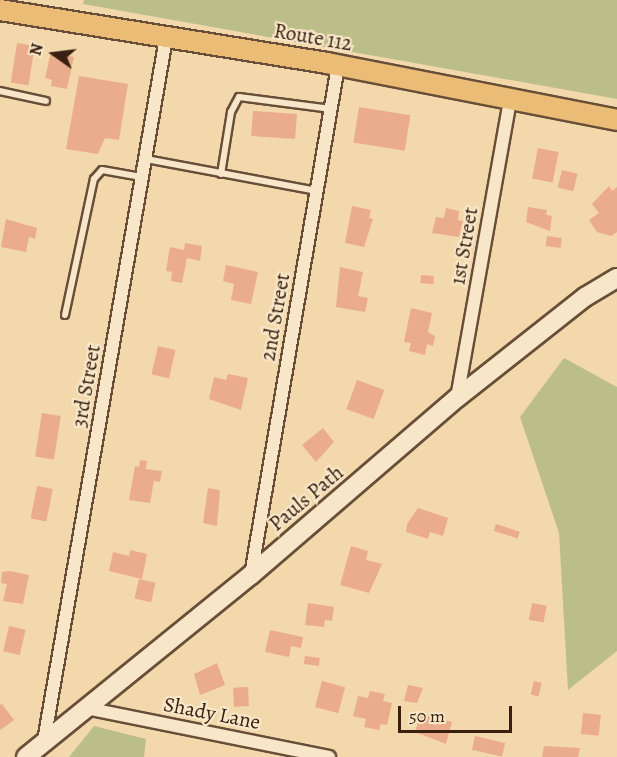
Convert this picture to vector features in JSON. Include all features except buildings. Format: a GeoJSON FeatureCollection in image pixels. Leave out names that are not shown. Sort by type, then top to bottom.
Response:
{"type":"FeatureCollection","features":[{"type":"Feature","properties":{"kind":"main road","name":"Route 112"},"geometry":{"type":"LineString","coordinates":[[0,10],[338,66],[617,120]]}},
{"type":"Feature","properties":{"kind":"street","name":"3rd Street"},"geometry":{"type":"LineString","coordinates":[[44,741],[166,38]]}},
{"type":"Feature","properties":{"kind":"street","name":"2nd Street"},"geometry":{"type":"LineString","coordinates":[[251,574],[338,66]]}},
{"type":"Feature","properties":{"kind":"street","name":"1st Street"},"geometry":{"type":"LineString","coordinates":[[457,399],[510,101]]}},
{"type":"Feature","properties":{"kind":"street","name":"Pauls Path"},"geometry":{"type":"LineString","coordinates":[[26,757],[251,574],[457,399],[585,297],[617,278]]}},
{"type":"Feature","properties":{"kind":"street","name":"Shady Lane"},"geometry":{"type":"LineString","coordinates":[[86,708],[272,751],[329,757]]}},
{"type":"Feature","properties":{"kind":"lane"},"geometry":{"type":"LineString","coordinates":[[0,91],[46,101]]}},
{"type":"Feature","properties":{"kind":"lane"},"geometry":{"type":"LineString","coordinates":[[221,174],[231,112],[239,97],[331,109]]}},
{"type":"Feature","properties":{"kind":"lane"},"geometry":{"type":"LineString","coordinates":[[145,159],[317,191]]}},
{"type":"Feature","properties":{"kind":"lane"},"geometry":{"type":"LineString","coordinates":[[65,315],[93,179],[102,170],[142,177]]}},
{"type":"Feature","properties":{"kind":"green space"},"geometry":{"type":"Polygon","coordinates":[[[84,0],[617,0],[617,99],[83,4],[84,0]]]}},
{"type":"Feature","properties":{"kind":"green space"},"geometry":{"type":"Polygon","coordinates":[[[564,358],[617,387],[617,651],[568,690],[559,533],[520,417],[564,358]]]}},
{"type":"Feature","properties":{"kind":"green space"},"geometry":{"type":"Polygon","coordinates":[[[94,726],[146,739],[144,757],[69,757],[94,726]]]}}]}
